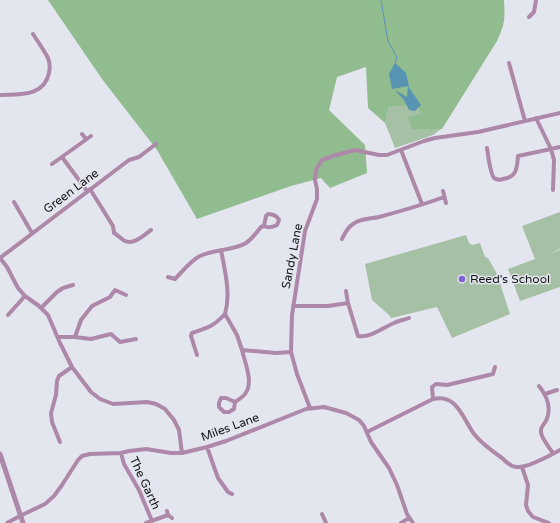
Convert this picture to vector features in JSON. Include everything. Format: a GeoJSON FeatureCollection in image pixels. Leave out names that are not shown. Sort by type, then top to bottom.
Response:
{"type":"FeatureCollection","features":[{"type":"Feature","properties":{"kind":"street"},"geometry":{"type":"LineString","coordinates":[[529,17],[534,12],[536,0]]}},
{"type":"Feature","properties":{"kind":"street"},"geometry":{"type":"LineString","coordinates":[[0,95],[31,93],[44,85],[50,68],[49,60],[33,34]]}},
{"type":"Feature","properties":{"kind":"street"},"geometry":{"type":"LineString","coordinates":[[510,63],[525,121]]}},
{"type":"Feature","properties":{"kind":"street","name":"Sandy Lane"},"geometry":{"type":"LineString","coordinates":[[310,408],[297,374],[291,352],[292,315],[305,231],[317,199],[315,180],[316,170],[322,160],[355,150],[379,155],[387,155],[435,138],[478,132],[560,113]]}},
{"type":"Feature","properties":{"kind":"street"},"geometry":{"type":"LineString","coordinates":[[536,118],[551,149],[554,160],[553,190]]}},
{"type":"Feature","properties":{"kind":"street"},"geometry":{"type":"LineString","coordinates":[[82,134],[86,139]]}},
{"type":"Feature","properties":{"kind":"street"},"geometry":{"type":"LineString","coordinates":[[52,164],[91,136]]}},
{"type":"Feature","properties":{"kind":"street","name":"Green Lane"},"geometry":{"type":"LineString","coordinates":[[0,258],[129,160],[139,157],[156,144]]}},
{"type":"Feature","properties":{"kind":"street"},"geometry":{"type":"LineString","coordinates":[[487,148],[493,177],[500,180],[513,176],[517,168],[518,156],[560,147]]}},
{"type":"Feature","properties":{"kind":"street"},"geometry":{"type":"LineString","coordinates":[[401,150],[422,204]]}},
{"type":"Feature","properties":{"kind":"street"},"geometry":{"type":"LineString","coordinates":[[62,157],[98,201],[113,226],[114,233],[125,241],[130,242],[137,240],[151,230]]}},
{"type":"Feature","properties":{"kind":"street"},"geometry":{"type":"LineString","coordinates":[[443,192],[446,203]]}},
{"type":"Feature","properties":{"kind":"street"},"geometry":{"type":"LineString","coordinates":[[342,239],[347,230],[353,224],[361,220],[377,218],[444,197]]}},
{"type":"Feature","properties":{"kind":"street"},"geometry":{"type":"LineString","coordinates":[[14,202],[32,233]]}},
{"type":"Feature","properties":{"kind":"street"},"geometry":{"type":"LineString","coordinates":[[168,277],[175,279],[188,265],[207,253],[246,242],[264,226]]}},
{"type":"Feature","properties":{"kind":"street"},"geometry":{"type":"LineString","coordinates":[[197,355],[190,336],[192,333],[211,326],[219,321],[225,314],[227,306],[228,292],[221,250]]}},
{"type":"Feature","properties":{"kind":"street"},"geometry":{"type":"LineString","coordinates":[[0,258],[7,267],[18,288],[25,296],[48,315],[72,367],[91,392],[100,399],[113,404],[147,402],[156,404],[165,409],[174,420],[179,430],[182,453]]}},
{"type":"Feature","properties":{"kind":"street"},"geometry":{"type":"LineString","coordinates":[[41,308],[57,292],[63,288],[73,285]]}},
{"type":"Feature","properties":{"kind":"street"},"geometry":{"type":"LineString","coordinates":[[75,337],[81,320],[92,306],[110,297],[115,290],[126,295]]}},
{"type":"Feature","properties":{"kind":"street"},"geometry":{"type":"LineString","coordinates":[[346,291],[358,336],[362,337],[409,318]]}},
{"type":"Feature","properties":{"kind":"street"},"geometry":{"type":"LineString","coordinates":[[8,315],[25,296]]}},
{"type":"Feature","properties":{"kind":"street"},"geometry":{"type":"LineString","coordinates":[[293,306],[328,306],[348,303]]}},
{"type":"Feature","properties":{"kind":"street"},"geometry":{"type":"LineString","coordinates":[[225,314],[237,335],[249,378],[249,386],[245,394],[235,402]]}},
{"type":"Feature","properties":{"kind":"street"},"geometry":{"type":"LineString","coordinates":[[401,321],[405,327]]}},
{"type":"Feature","properties":{"kind":"street"},"geometry":{"type":"LineString","coordinates":[[58,337],[91,339],[111,334],[120,342],[136,339]]}},
{"type":"Feature","properties":{"kind":"street"},"geometry":{"type":"LineString","coordinates":[[242,350],[276,353],[291,352]]}},
{"type":"Feature","properties":{"kind":"street"},"geometry":{"type":"LineString","coordinates":[[60,442],[52,422],[51,413],[59,376],[72,367]]}},
{"type":"Feature","properties":{"kind":"street"},"geometry":{"type":"LineString","coordinates":[[434,399],[432,387],[436,384],[438,383],[447,386],[493,374],[495,367]]}},
{"type":"Feature","properties":{"kind":"street"},"geometry":{"type":"LineString","coordinates":[[539,386],[548,401],[549,410],[540,432],[554,453]]}},
{"type":"Feature","properties":{"kind":"street"},"geometry":{"type":"LineString","coordinates":[[545,394],[557,390]]}},
{"type":"Feature","properties":{"kind":"street"},"geometry":{"type":"LineString","coordinates":[[367,432],[440,397],[452,402],[460,410],[474,434],[486,446],[513,466],[522,467],[560,450]]}},
{"type":"Feature","properties":{"kind":"street","name":"Miles Lane"},"geometry":{"type":"LineString","coordinates":[[20,516],[45,504],[54,496],[82,456],[90,454],[121,453],[129,450],[146,449],[171,453],[182,453],[226,441],[273,421],[310,408],[324,407],[346,413],[359,420],[364,426],[371,442],[389,468],[397,485],[407,514],[413,523]]}},
{"type":"Feature","properties":{"kind":"street"},"geometry":{"type":"LineString","coordinates":[[207,447],[218,478],[228,492],[232,494]]}},
{"type":"Feature","properties":{"kind":"street","name":"The Garth"},"geometry":{"type":"LineString","coordinates":[[121,453],[124,464],[139,490],[152,521]]}},
{"type":"Feature","properties":{"kind":"street"},"geometry":{"type":"LineString","coordinates":[[0,454],[23,523]]}},
{"type":"Feature","properties":{"kind":"street"},"geometry":{"type":"LineString","coordinates":[[522,467],[528,485],[526,504],[528,511],[536,521],[549,523]]}},
{"type":"Feature","properties":{"kind":"street"},"geometry":{"type":"LineString","coordinates":[[322,514],[324,523]]}},
{"type":"Feature","properties":{"kind":"street","name":"The Garth"},"geometry":{"type":"LineString","coordinates":[[146,523],[169,515]]}},
{"type":"Feature","properties":{"kind":"street"},"geometry":{"type":"LineString","coordinates":[[7,523],[20,516]]}},
{"type":"Feature","properties":{"kind":"street"},"geometry":{"type":"LineString","coordinates":[[401,523],[409,518]]}},
{"type":"Feature","properties":{"kind":"green space"},"geometry":{"type":"Polygon","coordinates":[[[48,0],[504,0],[504,17],[502,30],[497,41],[442,129],[412,129],[408,117],[420,114],[417,105],[389,107],[385,123],[368,108],[366,67],[337,77],[329,110],[365,145],[367,173],[330,188],[321,178],[291,186],[197,219],[157,150],[102,79],[48,0]]]}},
{"type":"Feature","properties":{"kind":"green space"},"geometry":{"type":"Polygon","coordinates":[[[417,105],[420,114],[412,129],[441,129],[433,135],[395,148],[385,123],[389,107],[417,105]]]}},
{"type":"Feature","properties":{"kind":"green space"},"geometry":{"type":"Polygon","coordinates":[[[560,212],[560,249],[549,254],[560,250],[560,287],[520,301],[508,269],[535,259],[522,226],[560,212]]]}},
{"type":"Feature","properties":{"kind":"green space"},"geometry":{"type":"Polygon","coordinates":[[[466,235],[469,243],[472,245],[480,243],[485,257],[488,258],[497,274],[510,314],[452,338],[437,307],[391,318],[372,300],[365,264],[466,235]]]}},
{"type":"Feature","properties":{"kind":"water"},"geometry":{"type":"Polygon","coordinates":[[[395,63],[406,73],[409,86],[392,89],[389,74],[395,63]]]}},
{"type":"Feature","properties":{"kind":"water"},"geometry":{"type":"Polygon","coordinates":[[[408,86],[421,105],[415,111],[409,110],[404,100],[395,90],[407,97],[408,86]]]}},
{"type":"Feature","properties":{"kind":"waterway"},"geometry":{"type":"LineString","coordinates":[[381,0],[388,41],[397,58],[395,63]]}},
{"type":"Feature","properties":{"kind":"place","name":"Reed's School"},"geometry":{"type":"Point","coordinates":[462,279]}}]}
